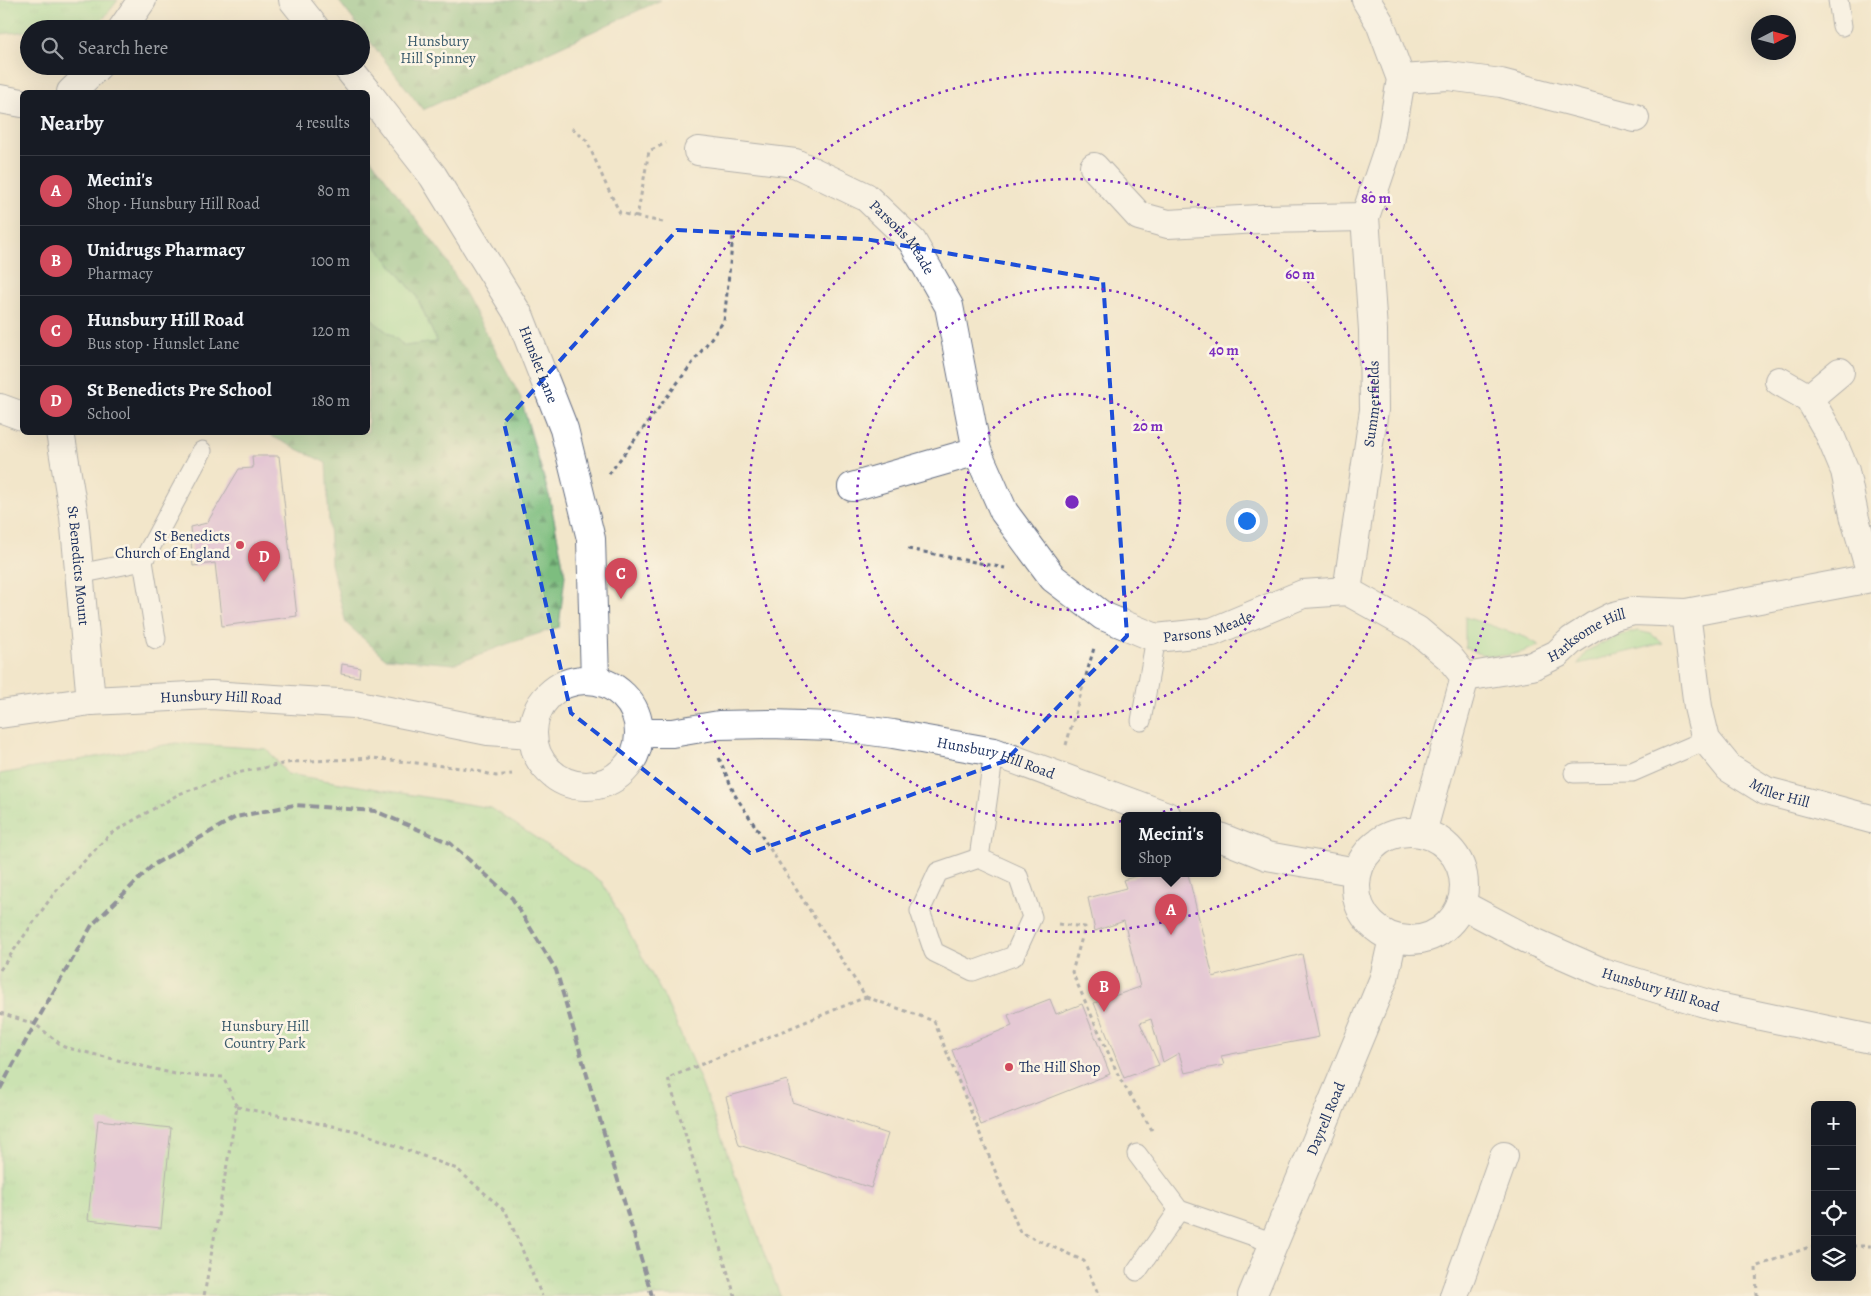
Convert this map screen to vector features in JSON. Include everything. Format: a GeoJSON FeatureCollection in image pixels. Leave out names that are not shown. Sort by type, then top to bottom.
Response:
{"type":"FeatureCollection","features":[{"type":"Feature","properties":{"kind":"street"},"geometry":{"type":"LineString","coordinates":[[128,20],[142,0]]}},
{"type":"Feature","properties":{"kind":"street"},"geometry":{"type":"LineString","coordinates":[[292,0],[309,20]]}},
{"type":"Feature","properties":{"kind":"street"},"geometry":{"type":"LineString","coordinates":[[1366,0],[1380,23],[1401,79],[1448,76],[1501,83],[1636,118]]}},
{"type":"Feature","properties":{"kind":"street"},"geometry":{"type":"LineString","coordinates":[[73,90],[89,75]]}},
{"type":"Feature","properties":{"kind":"street","name":"Hunslet Lane"},"geometry":{"type":"LineString","coordinates":[[353,75],[365,90]]}},
{"type":"Feature","properties":{"kind":"street","name":"Summerfields"},"geometry":{"type":"LineString","coordinates":[[1347,590],[1374,410],[1373,330],[1365,217],[1390,143],[1401,79]]}},
{"type":"Feature","properties":{"kind":"street","name":"Hunslet Lane"},"geometry":{"type":"LineString","coordinates":[[370,97],[433,176],[520,317],[551,395],[564,429],[591,539],[595,680]]}},
{"type":"Feature","properties":{"kind":"street"},"geometry":{"type":"LineString","coordinates":[[0,99],[20,103]]}},
{"type":"Feature","properties":{"kind":"street","name":"Parsons Meade"},"geometry":{"type":"LineString","coordinates":[[698,151],[795,163],[866,197],[912,240],[949,306],[977,450],[1004,512],[1053,578],[1103,616],[1156,638],[1212,632],[1303,594],[1347,590]]}},
{"type":"Feature","properties":{"kind":"street"},"geometry":{"type":"LineString","coordinates":[[1094,167],[1139,216],[1168,224],[1259,219],[1365,217]]}},
{"type":"Feature","properties":{"kind":"street"},"geometry":{"type":"LineString","coordinates":[[1809,398],[1840,372]]}},
{"type":"Feature","properties":{"kind":"street"},"geometry":{"type":"LineString","coordinates":[[1779,381],[1809,398],[1829,433],[1845,471],[1855,519],[1871,574]]}},
{"type":"Feature","properties":{"kind":"street"},"geometry":{"type":"LineString","coordinates":[[0,408],[20,415]]}},
{"type":"Feature","properties":{"kind":"street","name":"St Benedicts Mount"},"geometry":{"type":"LineString","coordinates":[[60,435],[74,516],[91,701]]}},
{"type":"Feature","properties":{"kind":"street"},"geometry":{"type":"LineString","coordinates":[[852,487],[977,450]]}},
{"type":"Feature","properties":{"kind":"street","name":"Harksome Hill"},"geometry":{"type":"LineString","coordinates":[[1465,677],[1532,666],[1557,654],[1572,640],[1594,626],[1614,616],[1634,611],[1686,613],[1871,578]]}},
{"type":"Feature","properties":{"kind":"street"},"geometry":{"type":"LineString","coordinates":[[1347,590],[1417,630],[1449,657],[1465,677],[1422,833]]}},
{"type":"Feature","properties":{"kind":"street","name":"Miller Hill"},"geometry":{"type":"LineString","coordinates":[[1686,613],[1698,707],[1706,740],[1729,768],[1766,791],[1871,819]]}},
{"type":"Feature","properties":{"kind":"street"},"geometry":{"type":"LineString","coordinates":[[577,680],[595,680],[612,687],[627,699],[636,714],[639,733],[637,750],[629,765],[617,777],[602,784],[586,787],[570,785],[554,777],[542,765],[535,750],[532,734],[535,715],[544,699],[559,687],[577,680]]}},
{"type":"Feature","properties":{"kind":"street","name":"Hunsbury Hill Road"},"geometry":{"type":"LineString","coordinates":[[0,714],[91,701],[211,695],[354,704],[488,731],[532,734]]}},
{"type":"Feature","properties":{"kind":"street","name":"Hunsbury Hill Road"},"geometry":{"type":"LineString","coordinates":[[639,733],[672,733],[719,724],[833,726],[994,752],[1155,812]]}},
{"type":"Feature","properties":{"kind":"street"},"geometry":{"type":"LineString","coordinates":[[1422,833],[1439,840],[1453,853],[1462,870],[1464,888],[1460,904],[1451,920],[1437,932],[1412,940],[1393,938],[1376,928],[1364,915],[1357,897],[1357,872],[1365,855],[1378,842],[1395,834],[1422,833]]}},
{"type":"Feature","properties":{"kind":"street"},"geometry":{"type":"LineString","coordinates":[[1221,838],[1267,856],[1357,872]]}},
{"type":"Feature","properties":{"kind":"street","name":"Hunsbury Hill Road"},"geometry":{"type":"LineString","coordinates":[[1460,904],[1527,939],[1602,972],[1718,1007],[1871,1039]]}},
{"type":"Feature","properties":{"kind":"street","name":"Dayrell Road"},"geometry":{"type":"LineString","coordinates":[[1257,1294],[1274,1243],[1384,978],[1393,938]]}},
{"type":"Feature","properties":{"kind":"street"},"geometry":{"type":"LineString","coordinates":[[1454,1296],[1504,1156]]}},
{"type":"Feature","properties":{"kind":"lane"},"geometry":{"type":"LineString","coordinates":[[1838,0],[1842,26]]}},
{"type":"Feature","properties":{"kind":"lane"},"geometry":{"type":"LineString","coordinates":[[156,639],[144,562],[202,451]]}},
{"type":"Feature","properties":{"kind":"lane"},"geometry":{"type":"LineString","coordinates":[[79,574],[144,562]]}},
{"type":"Feature","properties":{"kind":"lane"},"geometry":{"type":"LineString","coordinates":[[1141,721],[1156,638]]}},
{"type":"Feature","properties":{"kind":"lane"},"geometry":{"type":"LineString","coordinates":[[1574,773],[1632,772],[1706,740]]}},
{"type":"Feature","properties":{"kind":"lane"},"geometry":{"type":"LineString","coordinates":[[979,858],[994,752]]}},
{"type":"Feature","properties":{"kind":"lane"},"geometry":{"type":"LineString","coordinates":[[979,858],[1018,876],[1032,917],[1014,956],[973,971],[934,952],[920,911],[938,872],[979,858]]}},
{"type":"Feature","properties":{"kind":"lane"},"geometry":{"type":"LineString","coordinates":[[1137,1154],[1179,1210],[1274,1243]]}},
{"type":"Feature","properties":{"kind":"lane"},"geometry":{"type":"LineString","coordinates":[[1138,1271],[1179,1210]]}},
{"type":"Feature","properties":{"kind":"path"},"geometry":{"type":"LineString","coordinates":[[572,128],[587,141],[620,213],[663,222]]}},
{"type":"Feature","properties":{"kind":"path"},"geometry":{"type":"LineString","coordinates":[[637,216],[648,151],[671,141]]}},
{"type":"Feature","properties":{"kind":"path"},"geometry":{"type":"LineString","coordinates":[[606,479],[724,321],[733,236]]}},
{"type":"Feature","properties":{"kind":"path"},"geometry":{"type":"LineString","coordinates":[[908,549],[1013,570]]}},
{"type":"Feature","properties":{"kind":"path"},"geometry":{"type":"LineString","coordinates":[[1057,776],[1103,616]]}},
{"type":"Feature","properties":{"kind":"path"},"geometry":{"type":"LineString","coordinates":[[719,724],[718,758],[735,795],[866,997],[934,1021],[1020,1232],[1084,1261],[1099,1296]]}},
{"type":"Feature","properties":{"kind":"path"},"geometry":{"type":"LineString","coordinates":[[0,970],[55,892],[110,834],[179,794],[237,773],[292,762],[372,758],[470,769],[496,776],[512,774]]}},
{"type":"Feature","properties":{"kind":"path"},"geometry":{"type":"LineString","coordinates":[[1030,922],[1085,927],[1072,972],[1120,1079],[1154,1134]]}},
{"type":"Feature","properties":{"kind":"path"},"geometry":{"type":"LineString","coordinates":[[735,1296],[668,1078],[866,997]]}},
{"type":"Feature","properties":{"kind":"path"},"geometry":{"type":"LineString","coordinates":[[0,1013],[35,1024],[64,1047],[174,1074],[223,1077],[238,1107],[204,1296]]}},
{"type":"Feature","properties":{"kind":"path"},"geometry":{"type":"LineString","coordinates":[[238,1107],[357,1131],[457,1169],[506,1212],[542,1296]]}},
{"type":"Feature","properties":{"kind":"path"},"geometry":{"type":"LineString","coordinates":[[1856,1246],[1871,1246]]}},
{"type":"Feature","properties":{"kind":"path"},"geometry":{"type":"LineString","coordinates":[[1757,1296],[1756,1267],[1811,1248]]}},
{"type":"Feature","properties":{"kind":"highlighted area"},"geometry":{"type":"Polygon","coordinates":[[[677,230],[865,239],[1103,280],[1127,636],[1005,761],[750,853],[571,713],[504,423],[677,230]]]}},
{"type":"Feature","properties":{"kind":"green space"},"geometry":{"type":"Polygon","coordinates":[[[0,0],[118,0],[102,20],[20,20],[20,32],[0,34],[0,0]]]}},
{"type":"Feature","properties":{"kind":"green space","name":"Hunsbury Hill Spinney"},"geometry":{"type":"Polygon","coordinates":[[[338,0],[661,0],[423,110],[370,41],[370,20],[353,20],[338,0]]]}},
{"type":"Feature","properties":{"kind":"green space"},"geometry":{"type":"Polygon","coordinates":[[[370,158],[446,259],[520,396],[550,499],[565,575],[559,627],[454,664],[385,658],[346,623],[331,564],[326,463],[272,435],[370,435],[370,315],[373,321],[405,346],[437,342],[416,295],[371,240],[370,158]]]}},
{"type":"Feature","properties":{"kind":"green space"},"geometry":{"type":"Polygon","coordinates":[[[370,239],[416,295],[437,342],[405,346],[373,321],[370,315],[370,239]]]}},
{"type":"Feature","properties":{"kind":"green space"},"geometry":{"type":"Polygon","coordinates":[[[1465,617],[1525,637],[1539,645],[1511,655],[1502,656],[1492,656],[1474,651],[1465,647],[1465,617]]]}},
{"type":"Feature","properties":{"kind":"green space"},"geometry":{"type":"Polygon","coordinates":[[[1638,631],[1651,634],[1663,643],[1578,664],[1587,651],[1617,636],[1638,631]]]}},
{"type":"Feature","properties":{"kind":"green space","name":"Hunsbury Hill Country Park"},"geometry":{"type":"Polygon","coordinates":[[[175,743],[267,749],[287,774],[491,808],[602,882],[666,1001],[699,1077],[780,1296],[0,1296],[0,774],[175,743]]]}},
{"type":"Feature","properties":{"kind":"building","name":"St Benedicts Church of England"},"geometry":{"type":"Polygon","coordinates":[[[252,456],[279,456],[297,616],[222,626],[215,563],[193,566],[190,527],[207,523],[239,469],[253,468],[252,456]]]}},
{"type":"Feature","properties":{"kind":"building"},"geometry":{"type":"Polygon","coordinates":[[[342,664],[360,667],[359,677],[341,674],[342,664]]]}},
{"type":"Feature","properties":{"kind":"building"},"geometry":{"type":"Polygon","coordinates":[[[1133,877],[1189,877],[1213,977],[1302,954],[1319,1037],[1221,1056],[1224,1065],[1185,1073],[1179,1053],[1163,1062],[1151,1019],[1140,1023],[1159,1065],[1124,1078],[1094,1003],[1140,987],[1124,921],[1095,931],[1088,898],[1126,888],[1123,880],[1133,877]]]}},
{"type":"Feature","properties":{"kind":"building"},"geometry":{"type":"Polygon","coordinates":[[[1050,999],[1056,1014],[1082,1004],[1110,1074],[981,1125],[952,1050],[1012,1026],[1008,1015],[1050,999]]]}},
{"type":"Feature","properties":{"kind":"building"},"geometry":{"type":"Polygon","coordinates":[[[787,1080],[792,1102],[888,1134],[871,1188],[739,1145],[726,1097],[787,1080]]]}},
{"type":"Feature","properties":{"kind":"building"},"geometry":{"type":"Polygon","coordinates":[[[98,1120],[171,1128],[161,1228],[88,1220],[98,1120]]]}},
{"type":"Feature","properties":{"kind":"railway"},"geometry":{"type":"LineString","coordinates":[[0,1089],[92,925],[153,865],[236,817],[294,805],[375,811],[450,843],[512,898],[556,970],[652,1296]]}},
{"type":"Feature","properties":{"kind":"place","name":"St Benedicts Church of England"},"geometry":{"type":"Point","coordinates":[240,545]}},
{"type":"Feature","properties":{"kind":"place","name":"St Benedicts Pre School"},"geometry":{"type":"Point","coordinates":[264,582]}},
{"type":"Feature","properties":{"kind":"place","name":"Hunsbury Hill Road"},"geometry":{"type":"Point","coordinates":[621,599]}},
{"type":"Feature","properties":{"kind":"place","name":"Mecini's"},"geometry":{"type":"Point","coordinates":[1171,935]}},
{"type":"Feature","properties":{"kind":"place","name":"Unidrugs Pharmacy"},"geometry":{"type":"Point","coordinates":[1104,1012]}},
{"type":"Feature","properties":{"kind":"place","name":"The Hill Shop"},"geometry":{"type":"Point","coordinates":[1009,1067]}}]}
